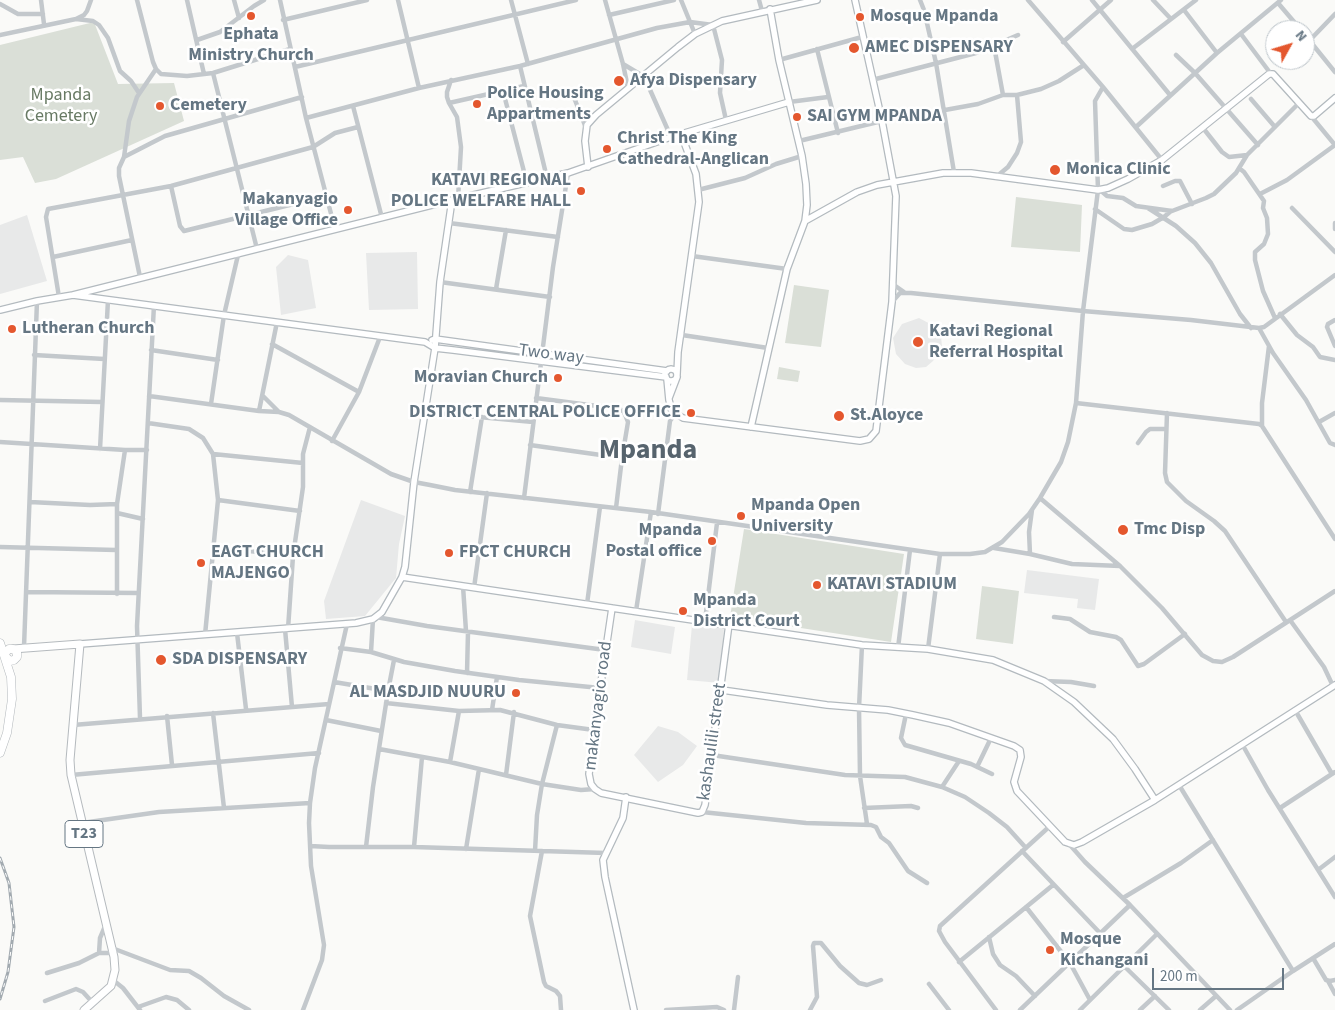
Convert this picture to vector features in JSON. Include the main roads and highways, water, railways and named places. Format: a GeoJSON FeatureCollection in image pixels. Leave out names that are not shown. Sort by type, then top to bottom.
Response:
{"type":"FeatureCollection","features":[{"type":"Feature","properties":{"kind":"highway"},"geometry":{"type":"LineString","coordinates":[[0,641],[16,652],[11,677],[11,717],[0,753]]}},
{"type":"Feature","properties":{"kind":"highway"},"geometry":{"type":"LineString","coordinates":[[0,641],[11,677]]}},
{"type":"Feature","properties":{"kind":"highway"},"geometry":{"type":"LineString","coordinates":[[5,656],[7,650],[12,649]]}},
{"type":"Feature","properties":{"kind":"highway"},"geometry":{"type":"LineString","coordinates":[[5,656],[10,661],[16,658]]}},
{"type":"Feature","properties":{"kind":"main road","name":"T23"},"geometry":{"type":"LineString","coordinates":[[28,647],[80,644],[70,760],[71,775],[115,964],[114,980],[111,986],[84,1010]]}},
{"type":"Feature","properties":{"kind":"main road"},"geometry":{"type":"LineString","coordinates":[[12,649],[28,647]]}},
{"type":"Feature","properties":{"kind":"main road"},"geometry":{"type":"LineString","coordinates":[[16,658],[28,647]]}},
{"type":"Feature","properties":{"kind":"railway"},"geometry":{"type":"LineString","coordinates":[[0,858],[9,883],[14,927],[8,972],[0,999]]}},
{"type":"Feature","properties":{"kind":"place","name":"Ephata Ministry Church"},"geometry":{"type":"Point","coordinates":[251,16]}},
{"type":"Feature","properties":{"kind":"place","name":"Mosque Mpanda"},"geometry":{"type":"Point","coordinates":[860,17]}},
{"type":"Feature","properties":{"kind":"place","name":"AMEC DISPENSARY"},"geometry":{"type":"Point","coordinates":[854,48]}},
{"type":"Feature","properties":{"kind":"place","name":"Afya Dispensary"},"geometry":{"type":"Point","coordinates":[619,81]}},
{"type":"Feature","properties":{"kind":"place","name":"Police Housing Appartments"},"geometry":{"type":"Point","coordinates":[477,104]}},
{"type":"Feature","properties":{"kind":"place","name":"Cemetery"},"geometry":{"type":"Point","coordinates":[160,106]}},
{"type":"Feature","properties":{"kind":"place","name":"SAI GYM MPANDA"},"geometry":{"type":"Point","coordinates":[797,117]}},
{"type":"Feature","properties":{"kind":"place","name":"Christ The King Cathedral-Anglican"},"geometry":{"type":"Point","coordinates":[607,149]}},
{"type":"Feature","properties":{"kind":"place","name":"Monica Clinic"},"geometry":{"type":"Point","coordinates":[1055,170]}},
{"type":"Feature","properties":{"kind":"place","name":"KATAVI REGIONAL POLICE WELFARE HALL"},"geometry":{"type":"Point","coordinates":[581,191]}},
{"type":"Feature","properties":{"kind":"place","name":"Makanyagio Village Office"},"geometry":{"type":"Point","coordinates":[348,210]}},
{"type":"Feature","properties":{"kind":"place","name":"Lutheran Church"},"geometry":{"type":"Point","coordinates":[12,329]}},
{"type":"Feature","properties":{"kind":"place","name":"Katavi Regional Referral Hospital"},"geometry":{"type":"Point","coordinates":[918,342]}},
{"type":"Feature","properties":{"kind":"place","name":"Moravian Church"},"geometry":{"type":"Point","coordinates":[558,378]}},
{"type":"Feature","properties":{"kind":"place","name":"DISTRICT CENTRAL POLICE OFFICE"},"geometry":{"type":"Point","coordinates":[691,413]}},
{"type":"Feature","properties":{"kind":"place","name":"St.Aloyce"},"geometry":{"type":"Point","coordinates":[839,416]}},
{"type":"Feature","properties":{"kind":"place","name":"Mpanda Open University"},"geometry":{"type":"Point","coordinates":[741,516]}},
{"type":"Feature","properties":{"kind":"place","name":"Tmc Disp"},"geometry":{"type":"Point","coordinates":[1123,530]}},
{"type":"Feature","properties":{"kind":"place","name":"Mpanda Postal office"},"geometry":{"type":"Point","coordinates":[712,541]}},
{"type":"Feature","properties":{"kind":"place","name":"FPCT CHURCH"},"geometry":{"type":"Point","coordinates":[449,553]}},
{"type":"Feature","properties":{"kind":"place","name":"EAGT CHURCH MAJENGO"},"geometry":{"type":"Point","coordinates":[201,563]}},
{"type":"Feature","properties":{"kind":"place","name":"KATAVI STADIUM"},"geometry":{"type":"Point","coordinates":[817,585]}},
{"type":"Feature","properties":{"kind":"place","name":"Mpanda District Court"},"geometry":{"type":"Point","coordinates":[683,611]}},
{"type":"Feature","properties":{"kind":"place","name":"SDA DISPENSARY"},"geometry":{"type":"Point","coordinates":[161,660]}},
{"type":"Feature","properties":{"kind":"place","name":"AL MASDJID NUURU"},"geometry":{"type":"Point","coordinates":[516,693]}},
{"type":"Feature","properties":{"kind":"place","name":"Mosque Kichangani"},"geometry":{"type":"Point","coordinates":[1050,950]}},
{"type":"Feature","properties":{"kind":"district","name":"Mpanda"},"geometry":{"type":"Point","coordinates":[648,452]}},
{"type":"Feature","properties":{"kind":"park label","name":"Mpanda Cemetery"},"geometry":{"type":"Point","coordinates":[61,106]}}]}
